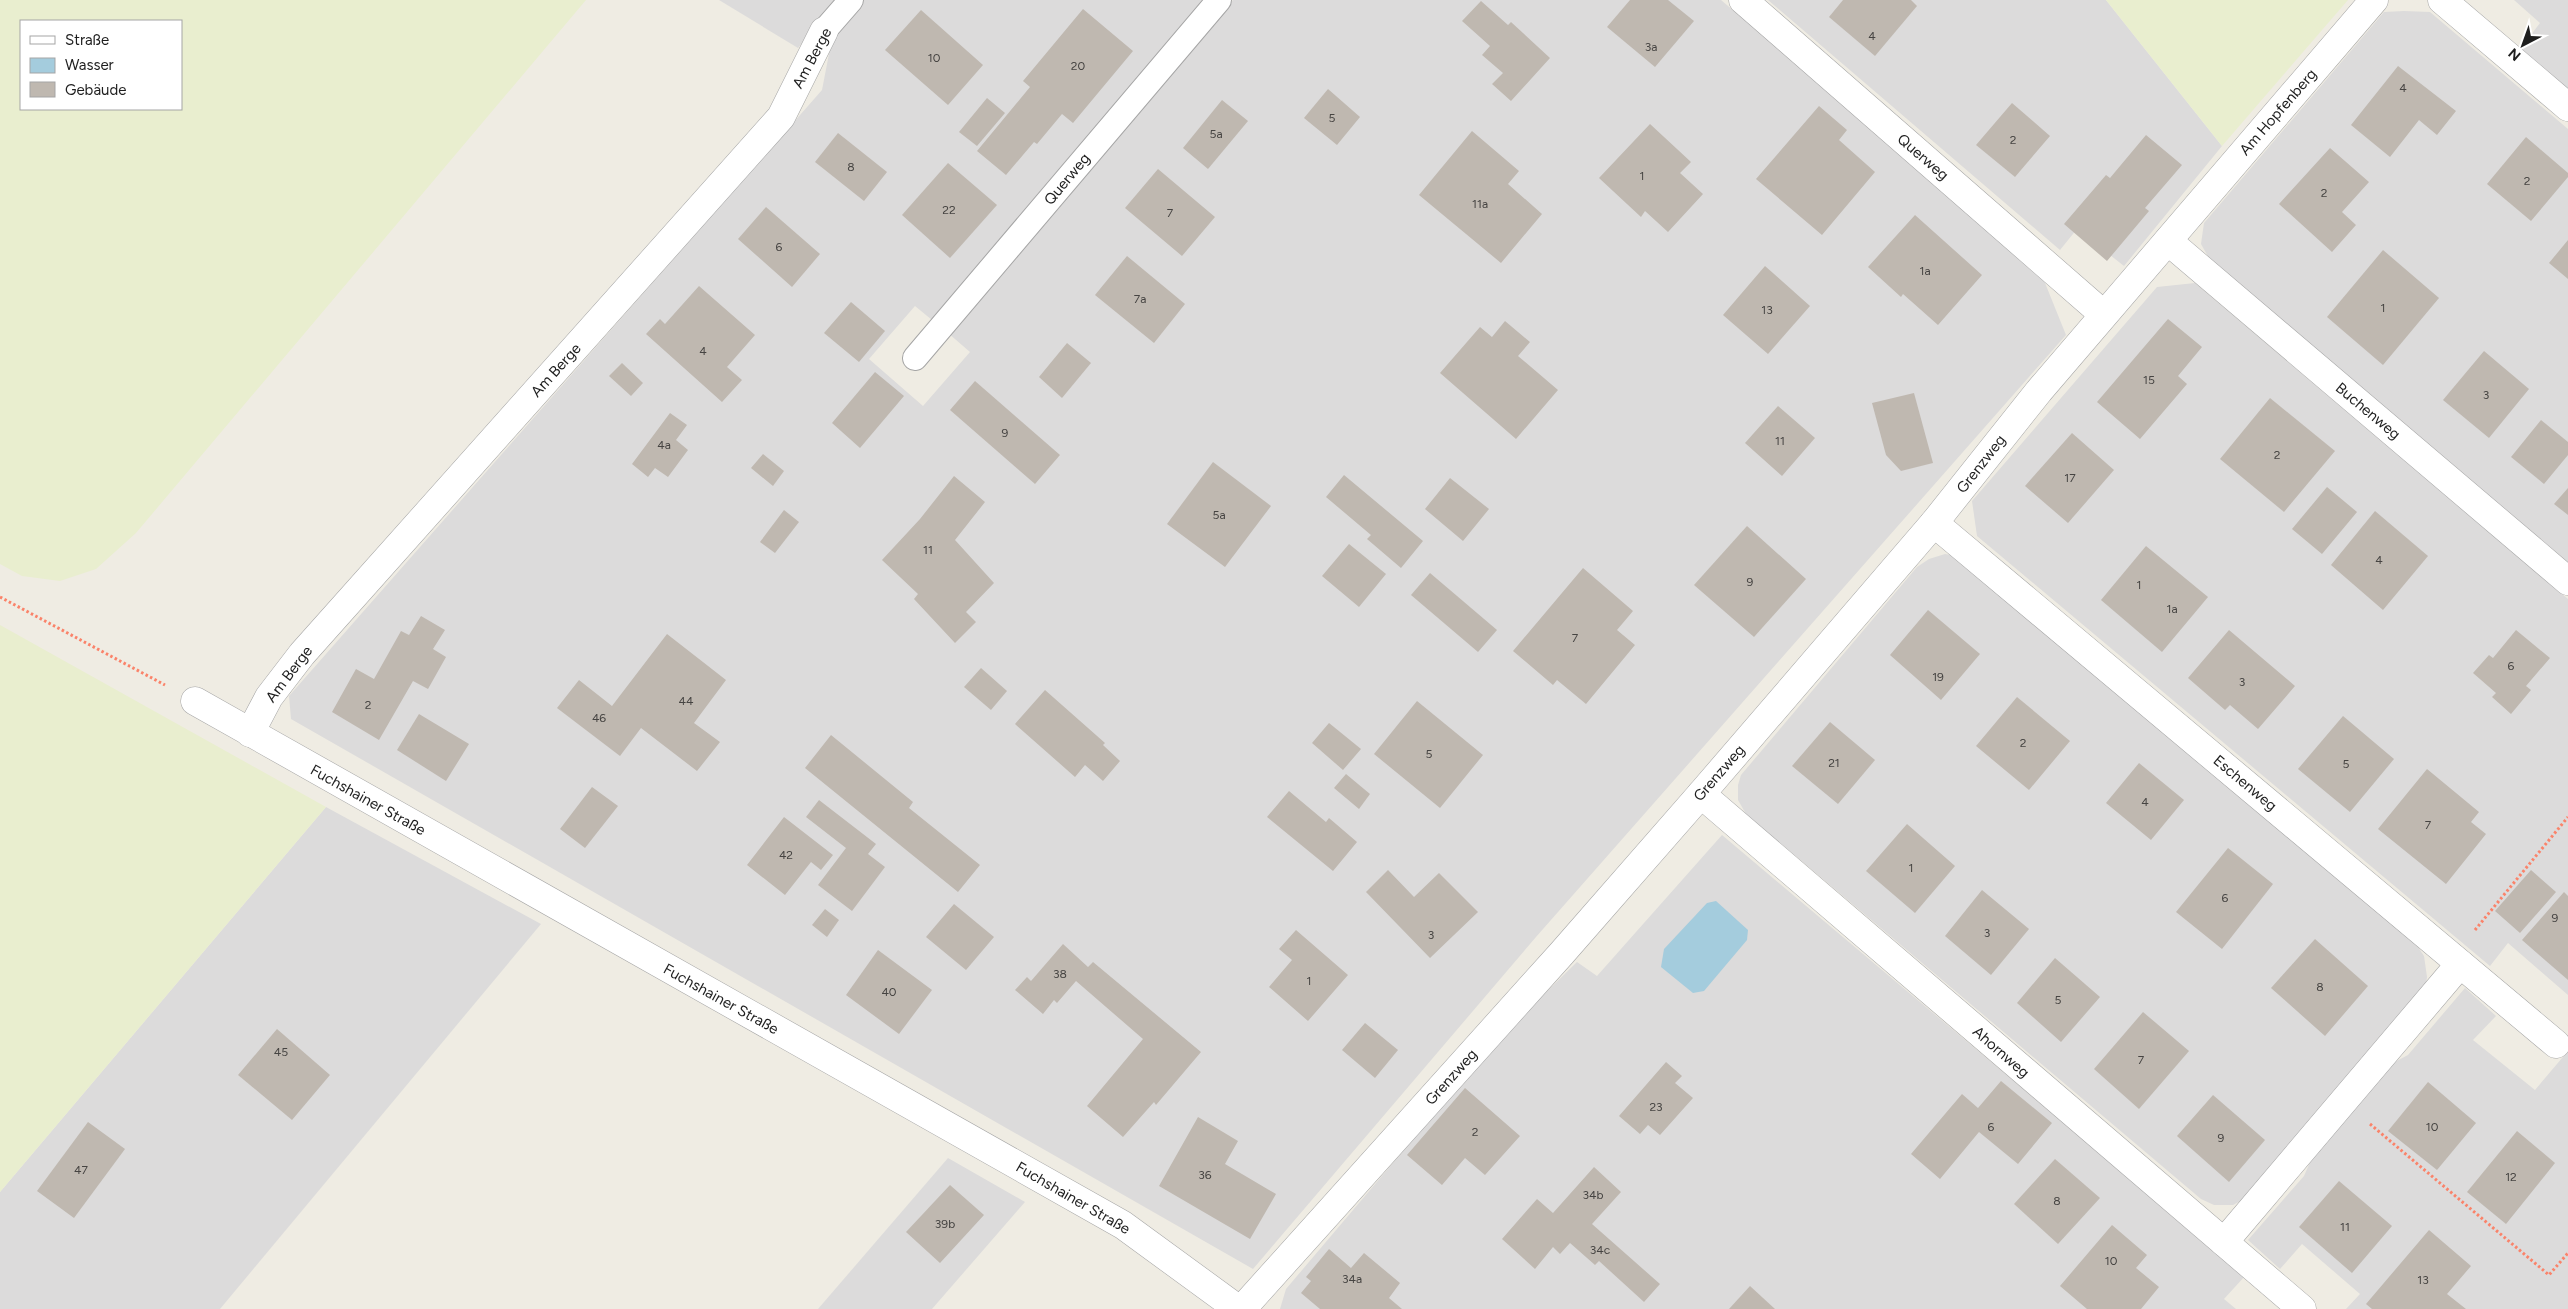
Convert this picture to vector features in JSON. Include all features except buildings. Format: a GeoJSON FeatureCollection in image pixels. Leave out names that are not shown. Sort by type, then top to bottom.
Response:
{"type":"FeatureCollection","features":[{"type":"Feature","properties":{"kind":"street","name":"Querweg"},"geometry":{"type":"LineString","coordinates":[[1743,0],[2103,314]]}},
{"type":"Feature","properties":{"kind":"street","name":"Am Hopfenberg"},"geometry":{"type":"LineString","coordinates":[[2174,233],[2374,0]]}},
{"type":"Feature","properties":{"kind":"street"},"geometry":{"type":"LineString","coordinates":[[2442,0],[2568,107]]}},
{"type":"Feature","properties":{"kind":"street","name":"Am Berge"},"geometry":{"type":"LineString","coordinates":[[250,733],[269,697],[302,654],[781,117],[824,31]]}},
{"type":"Feature","properties":{"kind":"street","name":"Grenzweg"},"geometry":{"type":"LineString","coordinates":[[1240,1309],[1562,954],[1701,794],[1934,523],[2039,391],[2174,233]]}},
{"type":"Feature","properties":{"kind":"street","name":"Buchenweg"},"geometry":{"type":"LineString","coordinates":[[2174,233],[2568,581]]}},
{"type":"Feature","properties":{"kind":"street","name":"Eschenweg"},"geometry":{"type":"LineString","coordinates":[[1934,523],[2556,1044]]}},
{"type":"Feature","properties":{"kind":"street","name":"Fuchshainer Straße"},"geometry":{"type":"LineString","coordinates":[[195,701],[1123,1225],[1240,1309]]}},
{"type":"Feature","properties":{"kind":"street","name":"Ahornweg"},"geometry":{"type":"LineString","coordinates":[[1701,794],[2302,1309]]}},
{"type":"Feature","properties":{"kind":"street"},"geometry":{"type":"LineString","coordinates":[[2224,1242],[2343,1101],[2456,961]]}},
{"type":"Feature","properties":{"kind":"lane","name":"Am Berge"},"geometry":{"type":"LineString","coordinates":[[824,31],[852,0]]}},
{"type":"Feature","properties":{"kind":"lane","name":"Querweg"},"geometry":{"type":"LineString","coordinates":[[915,358],[1219,0]]}},
{"type":"Feature","properties":{"kind":"path"},"geometry":{"type":"LineString","coordinates":[[0,596],[195,701]]}},
{"type":"Feature","properties":{"kind":"path"},"geometry":{"type":"LineString","coordinates":[[2456,961],[2568,817]]}},
{"type":"Feature","properties":{"kind":"path"},"geometry":{"type":"LineString","coordinates":[[2343,1101],[2549,1275],[2568,1253]]}},
{"type":"Feature","properties":{"kind":"shaded area"},"geometry":{"type":"Polygon","coordinates":[[[719,0],[838,0],[798,48],[719,0]]]}},
{"type":"Feature","properties":{"kind":"shaded area"},"geometry":{"type":"Polygon","coordinates":[[[862,0],[1205,0],[932,320],[915,306],[869,359],[923,406],[970,352],[948,333],[1233,0],[1721,0],[2041,273],[2066,335],[1536,937],[1253,1269],[291,719],[289,696],[822,90],[833,33],[862,0]]]}},
{"type":"Feature","properties":{"kind":"shaded area"},"geometry":{"type":"Polygon","coordinates":[[[1768,0],[2106,0],[2222,146],[2124,266],[2077,229],[2060,250],[1768,0]]]}},
{"type":"Feature","properties":{"kind":"shaded area"},"geometry":{"type":"Polygon","coordinates":[[[2514,0],[2568,0],[2568,90],[2520,49],[2540,23],[2514,0]]]}},
{"type":"Feature","properties":{"kind":"shaded area"},"geometry":{"type":"Polygon","coordinates":[[[2384,12],[2430,12],[2568,129],[2568,564],[2210,260],[2201,244],[2204,223],[2384,12]]]}},
{"type":"Feature","properties":{"kind":"shaded area"},"geometry":{"type":"Polygon","coordinates":[[[2195,283],[2568,599],[2568,995],[2508,943],[2490,966],[1977,536],[1972,501],[2157,287],[2195,283]]]}},
{"type":"Feature","properties":{"kind":"shaded area"},"geometry":{"type":"Polygon","coordinates":[[[1945,554],[1958,556],[2414,941],[2424,956],[2427,977],[2425,993],[2250,1196],[2233,1205],[2214,1205],[2201,1199],[1746,814],[1738,800],[1738,785],[1741,775],[1917,567],[1929,559],[1945,554]]]}},
{"type":"Feature","properties":{"kind":"shaded area"},"geometry":{"type":"Polygon","coordinates":[[[326,807],[541,924],[220,1309],[0,1309],[0,1192],[326,807]]]}},
{"type":"Feature","properties":{"kind":"shaded area"},"geometry":{"type":"Polygon","coordinates":[[[1722,835],[2245,1276],[2224,1299],[2236,1309],[1280,1309],[1286,1289],[1499,1038],[1577,962],[1597,976],[1722,835]]]}},
{"type":"Feature","properties":{"kind":"shaded area"},"geometry":{"type":"Polygon","coordinates":[[[2465,988],[2496,1016],[2473,1040],[2535,1090],[2568,1051],[2568,1309],[2346,1309],[2360,1294],[2302,1244],[2280,1269],[2248,1240],[2304,1176],[2317,1146],[2389,1065],[2408,1055],[2465,988]]]}},
{"type":"Feature","properties":{"kind":"shaded area"},"geometry":{"type":"Polygon","coordinates":[[[948,1158],[1025,1202],[932,1309],[818,1309],[948,1158]]]}},
{"type":"Feature","properties":{"kind":"green space"},"geometry":{"type":"Polygon","coordinates":[[[0,0],[586,0],[136,533],[96,569],[60,581],[22,576],[0,564],[0,0]]]}},
{"type":"Feature","properties":{"kind":"green space"},"geometry":{"type":"Polygon","coordinates":[[[2106,0],[2348,0],[2222,146],[2106,0]]]}},
{"type":"Feature","properties":{"kind":"green space"},"geometry":{"type":"Polygon","coordinates":[[[0,625],[326,807],[0,1192],[0,625]]]}},
{"type":"Feature","properties":{"kind":"water"},"geometry":{"type":"Polygon","coordinates":[[[1716,901],[1748,930],[1747,940],[1704,991],[1693,993],[1661,967],[1664,949],[1707,903],[1716,901]]]}}]}
